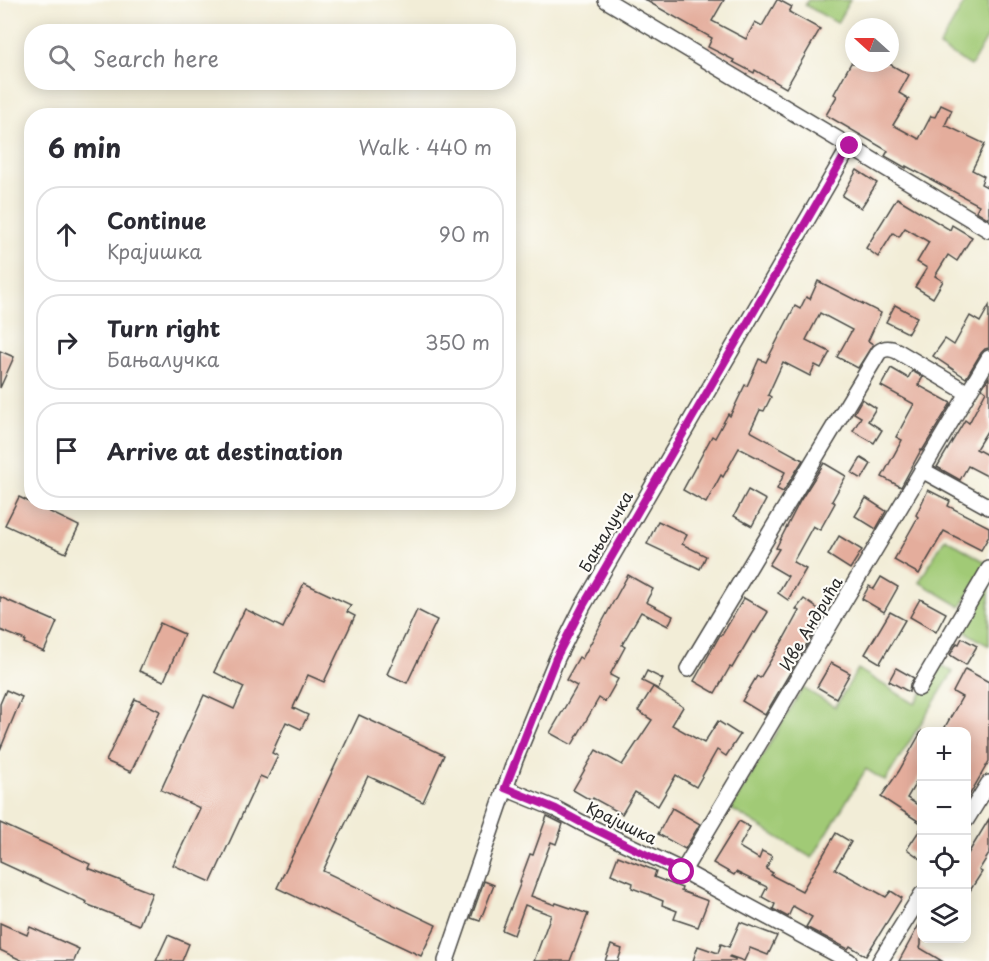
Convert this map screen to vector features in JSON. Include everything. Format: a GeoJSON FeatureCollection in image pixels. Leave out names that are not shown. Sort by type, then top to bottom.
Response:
{"type":"FeatureCollection","features":[{"type":"Feature","properties":{"kind":"street"},"geometry":{"type":"LineString","coordinates":[[606,0],[989,230]]}},
{"type":"Feature","properties":{"kind":"street","name":"Бањалучка"},"geometry":{"type":"LineString","coordinates":[[446,961],[505,788],[556,658],[583,606],[850,146]]}},
{"type":"Feature","properties":{"kind":"street"},"geometry":{"type":"LineString","coordinates":[[688,669],[882,349],[897,351],[968,393]]}},
{"type":"Feature","properties":{"kind":"street","name":"Иве Андрића"},"geometry":{"type":"LineString","coordinates":[[682,872],[989,358]]}},
{"type":"Feature","properties":{"kind":"street"},"geometry":{"type":"LineString","coordinates":[[922,470],[989,507]]}},
{"type":"Feature","properties":{"kind":"street"},"geometry":{"type":"LineString","coordinates":[[919,688],[989,569]]}},
{"type":"Feature","properties":{"kind":"street"},"geometry":{"type":"LineString","coordinates":[[971,812],[989,783]]}},
{"type":"Feature","properties":{"kind":"street","name":"Крајишка"},"geometry":{"type":"LineString","coordinates":[[505,788],[556,809],[682,872],[849,961]]}},
{"type":"Feature","properties":{"kind":"street"},"geometry":{"type":"LineString","coordinates":[[880,961],[917,901]]}},
{"type":"Feature","properties":{"kind":"green space"},"geometry":{"type":"Polygon","coordinates":[[[808,0],[850,0],[837,23],[805,5],[808,0]]]}},
{"type":"Feature","properties":{"kind":"green space"},"geometry":{"type":"Polygon","coordinates":[[[966,0],[989,0],[989,34],[971,66],[939,47],[966,0]]]}},
{"type":"Feature","properties":{"kind":"green space"},"geometry":{"type":"Polygon","coordinates":[[[945,538],[987,563],[961,607],[919,582],[945,538]]]}},
{"type":"Feature","properties":{"kind":"green space"},"geometry":{"type":"Polygon","coordinates":[[[989,572],[989,646],[957,627],[989,572]]]}},
{"type":"Feature","properties":{"kind":"green space"},"geometry":{"type":"Polygon","coordinates":[[[940,664],[953,672],[885,781],[866,769],[812,858],[731,809],[803,688],[835,707],[858,669],[915,704],[940,664]]]}},
{"type":"Feature","properties":{"kind":"building"},"geometry":{"type":"Polygon","coordinates":[[[645,0],[724,0],[712,21],[746,39],[755,22],[762,26],[777,0],[792,7],[789,12],[820,29],[786,88],[708,47],[712,38],[645,0]]]}},
{"type":"Feature","properties":{"kind":"building"},"geometry":{"type":"Polygon","coordinates":[[[899,69],[909,75],[899,93],[909,99],[893,125],[919,139],[931,116],[935,117],[941,105],[952,110],[945,125],[985,144],[972,170],[984,176],[981,184],[989,188],[989,219],[976,211],[979,205],[885,156],[888,151],[826,115],[837,96],[834,94],[846,72],[899,72],[899,69]]]}},
{"type":"Feature","properties":{"kind":"building"},"geometry":{"type":"Polygon","coordinates":[[[857,170],[877,183],[861,208],[842,196],[857,170]]]}},
{"type":"Feature","properties":{"kind":"building"},"geometry":{"type":"Polygon","coordinates":[[[897,198],[950,230],[952,225],[972,237],[957,261],[948,255],[935,276],[943,281],[933,298],[915,287],[927,268],[917,262],[929,242],[905,228],[899,237],[893,233],[878,257],[866,248],[897,198]]]}},
{"type":"Feature","properties":{"kind":"building"},"geometry":{"type":"Polygon","coordinates":[[[818,281],[881,313],[868,341],[873,344],[858,368],[837,357],[852,330],[820,313],[806,340],[830,352],[821,368],[815,365],[810,376],[783,362],[768,395],[771,397],[764,411],[760,410],[750,431],[803,460],[783,492],[777,489],[785,472],[739,448],[706,503],[683,490],[712,436],[715,438],[728,414],[730,416],[759,359],[766,362],[795,306],[800,309],[806,297],[810,299],[818,281]]]}},
{"type":"Feature","properties":{"kind":"building"},"geometry":{"type":"Polygon","coordinates":[[[895,305],[917,317],[908,333],[886,322],[895,305]]]}},
{"type":"Feature","properties":{"kind":"building"},"geometry":{"type":"Polygon","coordinates":[[[989,306],[989,348],[981,353],[966,378],[933,356],[945,339],[954,345],[970,316],[980,322],[989,306]]]}},
{"type":"Feature","properties":{"kind":"building"},"geometry":{"type":"Polygon","coordinates":[[[0,351],[14,357],[0,388],[0,351]]]}},
{"type":"Feature","properties":{"kind":"building"},"geometry":{"type":"Polygon","coordinates":[[[891,368],[908,378],[912,371],[923,377],[918,385],[951,403],[901,487],[882,477],[902,440],[896,437],[914,404],[881,386],[891,368]]]}},
{"type":"Feature","properties":{"kind":"building"},"geometry":{"type":"Polygon","coordinates":[[[989,377],[989,428],[976,449],[989,456],[989,477],[968,466],[960,480],[937,467],[965,420],[969,423],[986,391],[982,388],[989,377]]]}},
{"type":"Feature","properties":{"kind":"building"},"geometry":{"type":"Polygon","coordinates":[[[862,399],[876,408],[868,421],[882,430],[874,443],[853,431],[861,417],[854,413],[862,399]]]}},
{"type":"Feature","properties":{"kind":"building"},"geometry":{"type":"Polygon","coordinates":[[[861,458],[871,464],[862,479],[852,473],[861,458]]]}},
{"type":"Feature","properties":{"kind":"building"},"geometry":{"type":"Polygon","coordinates":[[[824,463],[846,476],[832,501],[835,503],[820,530],[813,526],[793,562],[806,569],[788,600],[778,593],[788,576],[769,565],[779,549],[776,548],[800,501],[824,463]]]}},
{"type":"Feature","properties":{"kind":"building"},"geometry":{"type":"Polygon","coordinates":[[[748,490],[766,500],[752,526],[734,516],[748,490]]]}},
{"type":"Feature","properties":{"kind":"building"},"geometry":{"type":"Polygon","coordinates":[[[928,490],[950,501],[948,506],[989,527],[989,536],[981,550],[944,531],[919,574],[894,560],[918,517],[916,515],[928,490]]]}},
{"type":"Feature","properties":{"kind":"building"},"geometry":{"type":"Polygon","coordinates":[[[19,497],[24,499],[24,510],[46,510],[79,526],[66,553],[5,525],[19,497]]]}},
{"type":"Feature","properties":{"kind":"building"},"geometry":{"type":"Polygon","coordinates":[[[866,498],[886,511],[876,529],[855,516],[866,498]]]}},
{"type":"Feature","properties":{"kind":"building"},"geometry":{"type":"Polygon","coordinates":[[[658,521],[687,535],[682,544],[706,556],[700,569],[647,544],[658,521]]]}},
{"type":"Feature","properties":{"kind":"building"},"geometry":{"type":"Polygon","coordinates":[[[839,536],[862,550],[850,569],[828,555],[839,536]]]}},
{"type":"Feature","properties":{"kind":"building"},"geometry":{"type":"Polygon","coordinates":[[[628,575],[653,589],[646,602],[673,616],[668,626],[641,612],[622,645],[625,647],[610,675],[618,679],[605,702],[599,698],[572,745],[550,733],[577,686],[566,680],[579,657],[582,659],[628,575]]]}},
{"type":"Feature","properties":{"kind":"building"},"geometry":{"type":"Polygon","coordinates":[[[881,577],[898,587],[884,612],[862,599],[869,586],[874,589],[881,577]]]}},
{"type":"Feature","properties":{"kind":"building"},"geometry":{"type":"Polygon","coordinates":[[[304,583],[351,605],[347,612],[355,616],[324,682],[308,675],[293,708],[308,715],[301,729],[286,722],[272,753],[278,756],[267,779],[260,776],[211,882],[173,865],[200,808],[161,790],[204,695],[234,709],[244,687],[214,672],[245,609],[283,628],[304,583]]]}},
{"type":"Feature","properties":{"kind":"building"},"geometry":{"type":"Polygon","coordinates":[[[0,597],[57,622],[44,652],[24,643],[25,640],[0,630],[0,597]]]}},
{"type":"Feature","properties":{"kind":"building"},"geometry":{"type":"Polygon","coordinates":[[[744,598],[768,612],[715,693],[694,681],[744,598]]]}},
{"type":"Feature","properties":{"kind":"building"},"geometry":{"type":"Polygon","coordinates":[[[804,599],[821,611],[809,629],[814,632],[765,715],[742,701],[757,676],[760,678],[799,611],[796,609],[804,599]]]}},
{"type":"Feature","properties":{"kind":"building"},"geometry":{"type":"Polygon","coordinates":[[[920,599],[946,613],[936,632],[910,617],[920,599]]]}},
{"type":"Feature","properties":{"kind":"building"},"geometry":{"type":"Polygon","coordinates":[[[417,610],[437,620],[407,683],[387,674],[417,610]]]}},
{"type":"Feature","properties":{"kind":"building"},"geometry":{"type":"Polygon","coordinates":[[[890,612],[905,620],[880,663],[865,654],[890,612]]]}},
{"type":"Feature","properties":{"kind":"building"},"geometry":{"type":"Polygon","coordinates":[[[160,623],[184,634],[164,681],[139,671],[160,623]]]}},
{"type":"Feature","properties":{"kind":"building"},"geometry":{"type":"Polygon","coordinates":[[[962,638],[977,646],[966,665],[950,655],[962,638]]]}},
{"type":"Feature","properties":{"kind":"building"},"geometry":{"type":"Polygon","coordinates":[[[831,663],[850,673],[836,698],[817,687],[831,663]]]}},
{"type":"Feature","properties":{"kind":"building"},"geometry":{"type":"Polygon","coordinates":[[[896,668],[914,678],[909,692],[889,681],[896,668]]]}},
{"type":"Feature","properties":{"kind":"building"},"geometry":{"type":"Polygon","coordinates":[[[965,669],[989,682],[989,761],[971,792],[971,727],[945,727],[962,697],[953,692],[965,669]]]}},
{"type":"Feature","properties":{"kind":"building"},"geometry":{"type":"Polygon","coordinates":[[[647,671],[663,679],[658,689],[642,681],[647,671]]]}},
{"type":"Feature","properties":{"kind":"building"},"geometry":{"type":"Polygon","coordinates":[[[653,687],[683,707],[672,725],[704,743],[718,721],[740,735],[726,756],[717,750],[696,787],[676,775],[658,806],[635,792],[622,814],[573,790],[596,750],[622,765],[652,720],[638,711],[653,687]]]}},
{"type":"Feature","properties":{"kind":"building"},"geometry":{"type":"Polygon","coordinates":[[[6,690],[22,697],[0,750],[0,704],[6,690]]]}},
{"type":"Feature","properties":{"kind":"building"},"geometry":{"type":"Polygon","coordinates":[[[135,699],[160,711],[131,772],[106,761],[135,699]]]}},
{"type":"Feature","properties":{"kind":"building"},"geometry":{"type":"Polygon","coordinates":[[[359,715],[444,755],[423,802],[368,776],[323,871],[436,925],[421,956],[277,888],[359,715]]]}},
{"type":"Feature","properties":{"kind":"building"},"geometry":{"type":"Polygon","coordinates":[[[917,739],[917,781],[907,798],[917,804],[917,820],[881,797],[917,739]]]}},
{"type":"Feature","properties":{"kind":"building"},"geometry":{"type":"Polygon","coordinates":[[[672,808],[700,824],[685,849],[658,834],[672,808]]]}},
{"type":"Feature","properties":{"kind":"building"},"geometry":{"type":"Polygon","coordinates":[[[547,816],[563,824],[556,844],[551,842],[531,896],[588,914],[570,961],[534,961],[551,915],[525,905],[514,935],[502,930],[530,854],[533,855],[547,816]]]}},
{"type":"Feature","properties":{"kind":"building"},"geometry":{"type":"Polygon","coordinates":[[[989,819],[989,854],[979,870],[982,872],[971,889],[971,889],[971,849],[989,819]]]}},
{"type":"Feature","properties":{"kind":"building"},"geometry":{"type":"Polygon","coordinates":[[[739,821],[750,827],[739,847],[759,859],[762,851],[772,856],[766,869],[773,873],[771,875],[802,891],[836,833],[851,842],[835,869],[886,897],[891,891],[902,898],[866,956],[850,946],[848,949],[806,927],[812,917],[793,906],[788,917],[773,909],[775,904],[762,897],[767,887],[736,872],[734,875],[713,863],[739,821]]]}},
{"type":"Feature","properties":{"kind":"building"},"geometry":{"type":"Polygon","coordinates":[[[0,823],[90,864],[88,868],[152,893],[139,925],[86,904],[87,902],[0,862],[0,823]]]}},
{"type":"Feature","properties":{"kind":"building"},"geometry":{"type":"Polygon","coordinates":[[[917,834],[917,856],[907,849],[917,834]]]}},
{"type":"Feature","properties":{"kind":"building"},"geometry":{"type":"Polygon","coordinates":[[[618,856],[656,871],[654,877],[682,888],[681,891],[708,901],[698,927],[674,919],[677,911],[662,905],[663,901],[632,888],[633,883],[611,874],[618,856]]]}},
{"type":"Feature","properties":{"kind":"building"},"geometry":{"type":"Polygon","coordinates":[[[484,881],[494,885],[480,921],[471,918],[484,881]]]}},
{"type":"Feature","properties":{"kind":"building"},"geometry":{"type":"Polygon","coordinates":[[[740,922],[777,936],[768,955],[750,948],[744,961],[730,956],[735,961],[693,961],[698,946],[718,953],[721,944],[729,947],[740,922]]]}},
{"type":"Feature","properties":{"kind":"building"},"geometry":{"type":"Polygon","coordinates":[[[0,923],[27,935],[30,927],[79,949],[74,961],[23,961],[0,950],[0,923]]]}},
{"type":"Feature","properties":{"kind":"building"},"geometry":{"type":"Polygon","coordinates":[[[917,928],[917,943],[921,943],[920,948],[942,961],[899,961],[917,928]]]}},
{"type":"Feature","properties":{"kind":"building"},"geometry":{"type":"Polygon","coordinates":[[[168,935],[189,944],[182,961],[156,961],[168,935]]]}},
{"type":"Feature","properties":{"kind":"building"},"geometry":{"type":"Polygon","coordinates":[[[611,945],[622,949],[618,961],[605,961],[611,945]]]}},
{"type":"Feature","properties":{"kind":"route"},"geometry":{"type":"LineString","coordinates":[[682,872],[556,809],[505,788],[556,658],[583,606],[850,146]]}}]}
